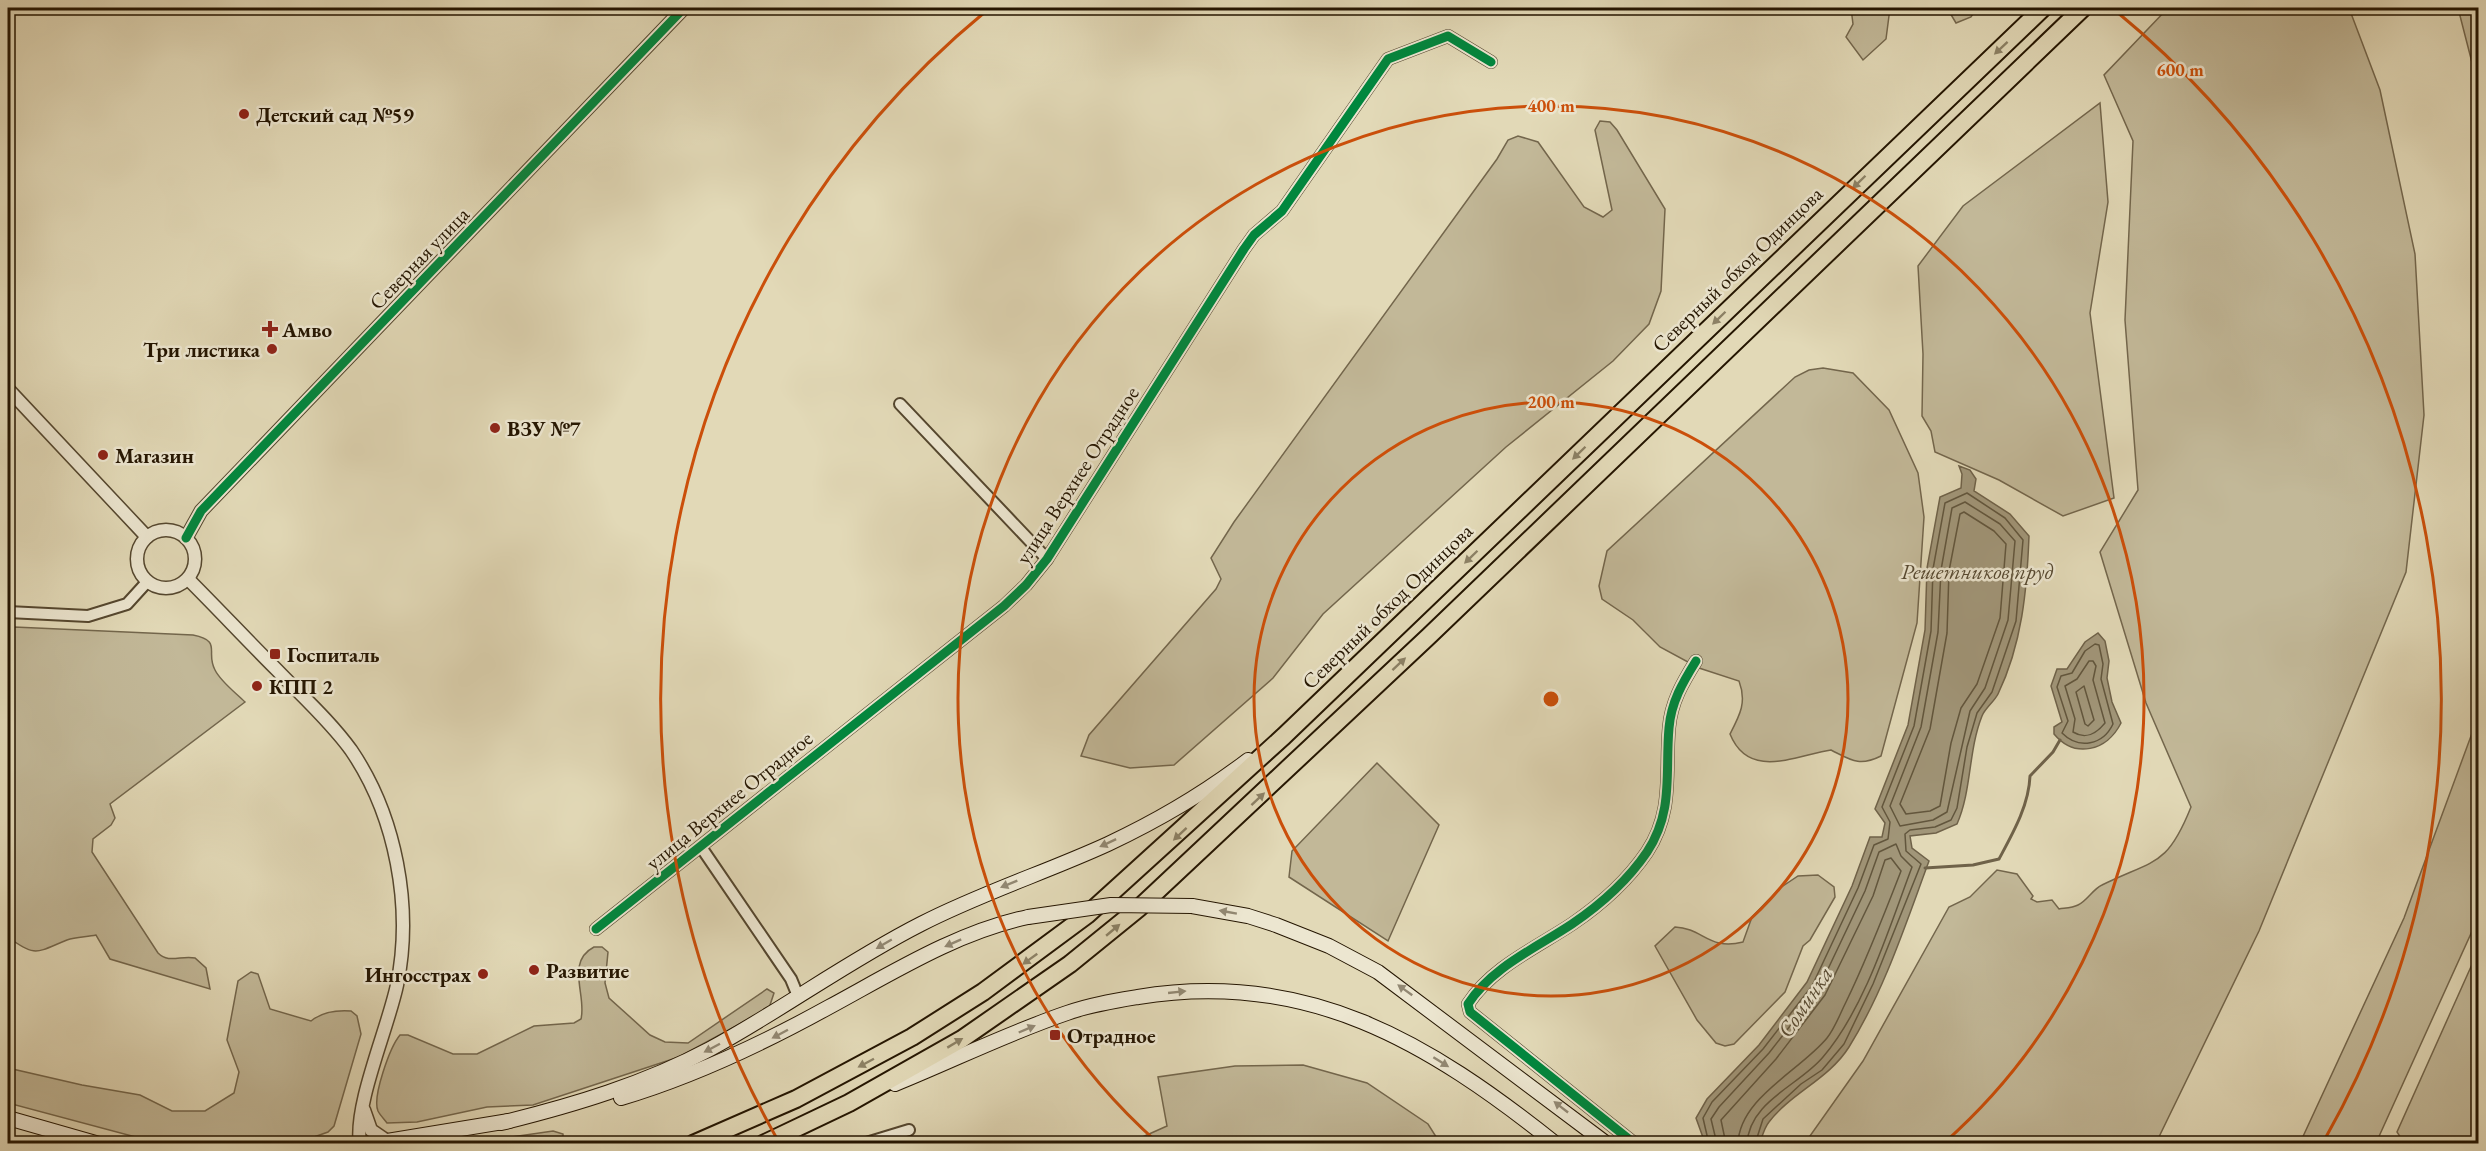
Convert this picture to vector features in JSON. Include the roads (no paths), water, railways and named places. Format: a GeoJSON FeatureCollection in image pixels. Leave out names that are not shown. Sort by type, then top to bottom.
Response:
{"type":"FeatureCollection","features":[{"type":"Feature","properties":{"kind":"highway","name":"Северный обход Одинцова"},"geometry":{"type":"LineString","coordinates":[[693,1143],[796,1099],[877,1057],[948,1015],[1019,967],[1121,887],[1329,693],[2043,8]]}},
{"type":"Feature","properties":{"kind":"highway"},"geometry":{"type":"LineString","coordinates":[[763,1143],[849,1103],[926,1060],[999,1015],[1078,957],[1139,908],[1445,621],[1907,174],[2083,8]]}},
{"type":"Feature","properties":{"kind":"main road"},"geometry":{"type":"LineString","coordinates":[[501,1123],[587,1100],[648,1079],[719,1044],[922,923],[1108,844],[1158,818],[1239,767],[1301,719],[1329,693]]}},
{"type":"Feature","properties":{"kind":"main road"},"geometry":{"type":"LineString","coordinates":[[369,1143],[501,1123],[620,1098],[684,1078],[757,1046],[934,952],[994,927],[1028,917],[1111,905],[1192,906],[1248,916],[1329,946],[1378,972],[1607,1143]]}},
{"type":"Feature","properties":{"kind":"main road"},"geometry":{"type":"LineString","coordinates":[[849,1103],[1068,1012],[1119,1000],[1180,991],[1229,990],[1295,1000],[1348,1014],[1382,1028],[1450,1067],[1515,1111],[1556,1143]]}},
{"type":"Feature","properties":{"kind":"main road"},"geometry":{"type":"LineString","coordinates":[[8,1118],[99,1143]]}},
{"type":"Feature","properties":{"kind":"street","name":"Северная улица"},"geometry":{"type":"LineString","coordinates":[[186,538],[201,511],[684,8]]}},
{"type":"Feature","properties":{"kind":"street","name":"улица Верхнее Отрадное"},"geometry":{"type":"LineString","coordinates":[[596,928],[701,847],[840,733],[1004,606],[1026,585],[1047,559],[1244,249],[1254,235],[1282,211],[1388,58],[1448,36],[1491,62]]}},
{"type":"Feature","properties":{"kind":"street"},"geometry":{"type":"LineString","coordinates":[[8,389],[147,537]]}},
{"type":"Feature","properties":{"kind":"street"},"geometry":{"type":"LineString","coordinates":[[900,404],[1047,559]]}},
{"type":"Feature","properties":{"kind":"street"},"geometry":{"type":"LineString","coordinates":[[163,530],[171,530],[186,538],[195,554],[193,572],[188,579],[172,588],[155,586],[147,582],[138,568],[137,560],[141,544],[147,537],[163,530]]}},
{"type":"Feature","properties":{"kind":"street"},"geometry":{"type":"LineString","coordinates":[[188,579],[324,717],[350,750],[379,805],[395,854],[402,896],[403,931],[395,995],[359,1125],[360,1143]]}},
{"type":"Feature","properties":{"kind":"street"},"geometry":{"type":"LineString","coordinates":[[8,612],[88,616],[127,604],[147,582]]}},
{"type":"Feature","properties":{"kind":"street"},"geometry":{"type":"LineString","coordinates":[[1635,1143],[1470,1012],[1468,1004],[1491,977],[1603,902],[1645,855],[1660,832],[1665,808],[1669,777],[1669,727],[1677,693],[1696,661]]}},
{"type":"Feature","properties":{"kind":"street"},"geometry":{"type":"LineString","coordinates":[[701,847],[790,979],[798,996]]}},
{"type":"Feature","properties":{"kind":"street"},"geometry":{"type":"LineString","coordinates":[[365,1100],[364,1118],[367,1124],[377,1136],[387,1141]]}},
{"type":"Feature","properties":{"kind":"street"},"geometry":{"type":"LineString","coordinates":[[863,1143],[909,1130]]}},
{"type":"Feature","properties":{"kind":"water","name":"Решетников пруд"},"geometry":{"type":"Polygon","coordinates":[[[1959,466],[1970,470],[1976,479],[1974,491],[2010,514],[2029,536],[2025,597],[2018,636],[1998,694],[1983,713],[1974,743],[1962,811],[1957,824],[1936,833],[1910,836],[1912,848],[1929,861],[1884,980],[1862,1025],[1841,1058],[1778,1112],[1766,1127],[1760,1143],[1705,1143],[1696,1118],[1707,1099],[1759,1045],[1807,982],[1852,886],[1870,837],[1882,837],[1885,823],[1875,809],[1908,725],[1925,630],[1927,568],[1940,497],[1961,488],[1962,474],[1959,466]]]}},
{"type":"Feature","properties":{"kind":"water"},"geometry":{"type":"Polygon","coordinates":[[[2098,633],[2105,641],[2109,661],[2107,678],[2112,702],[2121,723],[2108,740],[2090,748],[2081,749],[2062,742],[2054,734],[2054,727],[2062,722],[2051,686],[2057,669],[2067,669],[2085,642],[2098,633]]]}},
{"type":"Feature","properties":{"kind":"waterway"},"geometry":{"type":"LineString","coordinates":[[1925,868],[1973,865],[1999,859],[2015,829],[2027,798],[2030,776],[2053,752],[2060,740]]}},
{"type":"Feature","properties":{"kind":"place","name":"Детский сад №59"},"geometry":{"type":"Point","coordinates":[244,114]}},
{"type":"Feature","properties":{"kind":"place","name":"Амво"},"geometry":{"type":"Point","coordinates":[270,329]}},
{"type":"Feature","properties":{"kind":"place","name":"Три листика"},"geometry":{"type":"Point","coordinates":[272,349]}},
{"type":"Feature","properties":{"kind":"place","name":"ВЗУ №7"},"geometry":{"type":"Point","coordinates":[495,428]}},
{"type":"Feature","properties":{"kind":"place","name":"Магазин"},"geometry":{"type":"Point","coordinates":[103,455]}},
{"type":"Feature","properties":{"kind":"place","name":"Госпиталь"},"geometry":{"type":"Point","coordinates":[275,654]}},
{"type":"Feature","properties":{"kind":"place","name":"КПП 2"},"geometry":{"type":"Point","coordinates":[257,686]}},
{"type":"Feature","properties":{"kind":"place","name":"Развитие"},"geometry":{"type":"Point","coordinates":[534,970]}},
{"type":"Feature","properties":{"kind":"place","name":"Ингосстрах"},"geometry":{"type":"Point","coordinates":[483,974]}},
{"type":"Feature","properties":{"kind":"place","name":"Отрадное"},"geometry":{"type":"Point","coordinates":[1055,1035]}},
{"type":"Feature","properties":{"kind":"water label","name":"Соминка"},"geometry":{"type":"Point","coordinates":[1805,1002]}}]}
